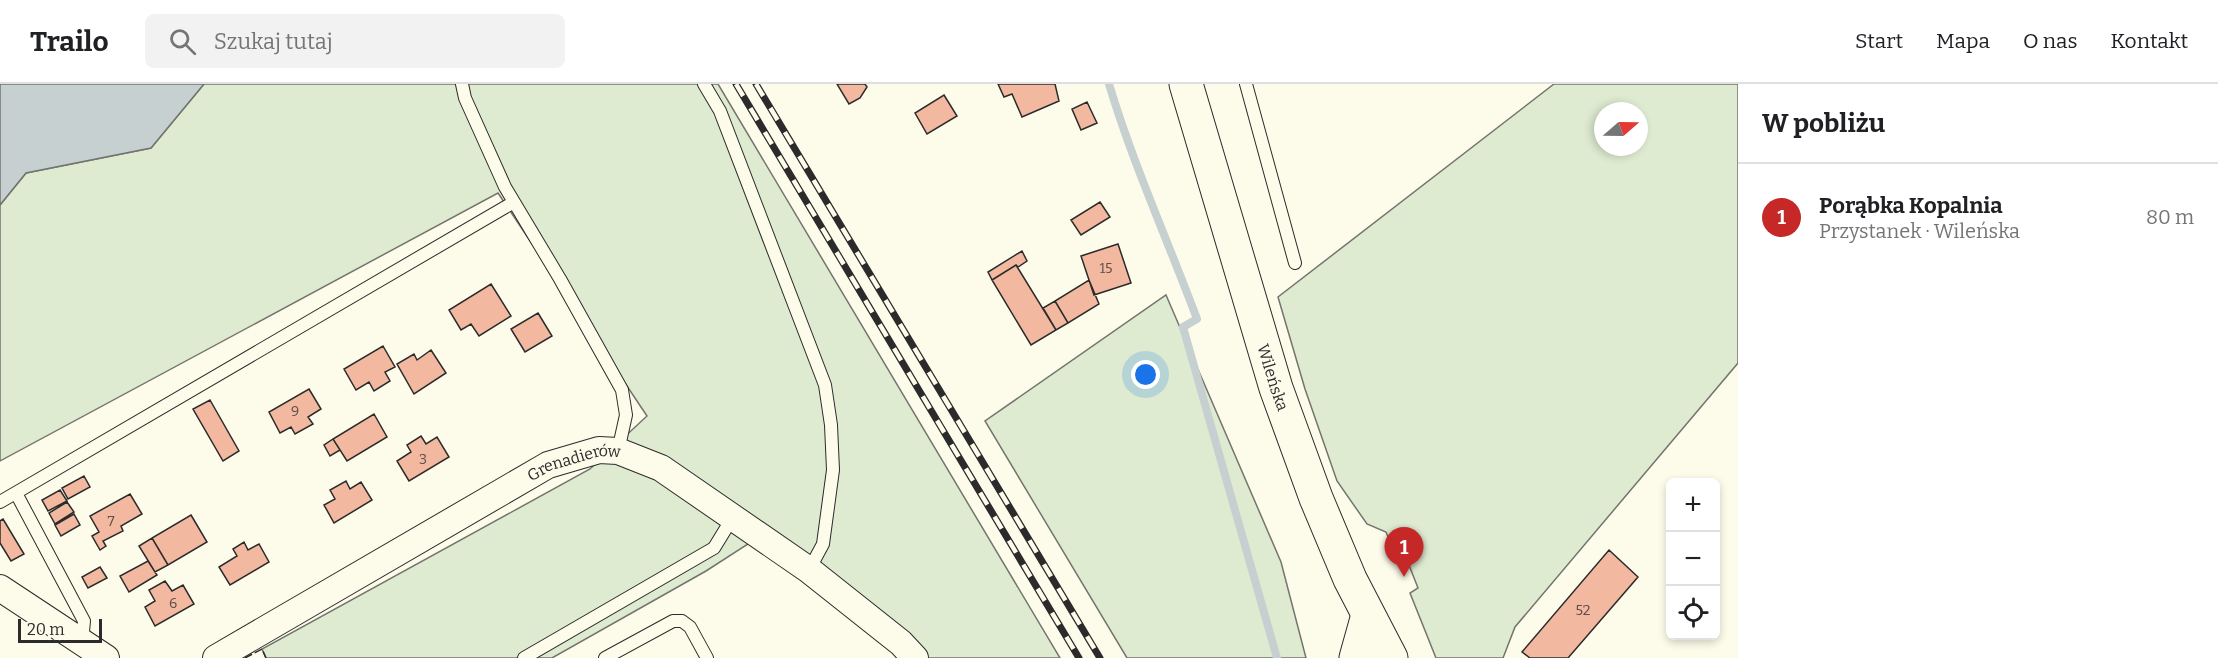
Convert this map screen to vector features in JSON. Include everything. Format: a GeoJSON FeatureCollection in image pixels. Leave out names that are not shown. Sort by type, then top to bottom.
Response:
{"type":"FeatureCollection","features":[{"type":"Feature","properties":{"kind":"street","name":"Wileńska"},"geometry":{"type":"LineString","coordinates":[[1186,84],[1276,388],[1316,498],[1350,579],[1391,658]]}},
{"type":"Feature","properties":{"kind":"street","name":"Grenadierów"},"geometry":{"type":"LineString","coordinates":[[216,658],[548,465],[599,450],[618,451],[661,468],[809,570],[901,643],[915,658]]}},
{"type":"Feature","properties":{"kind":"street"},"geometry":{"type":"LineString","coordinates":[[0,588],[106,658]]}},
{"type":"Feature","properties":{"kind":"street"},"geometry":{"type":"LineString","coordinates":[[1356,658],[1368,615]]}},
{"type":"Feature","properties":{"kind":"lane"},"geometry":{"type":"LineString","coordinates":[[462,84],[465,98],[505,187],[622,390],[626,415],[618,451]]}},
{"type":"Feature","properties":{"kind":"lane"},"geometry":{"type":"LineString","coordinates":[[704,84],[720,111],[825,385],[831,424],[833,470],[823,544],[809,570]]}},
{"type":"Feature","properties":{"kind":"lane"},"geometry":{"type":"LineString","coordinates":[[1246,84],[1295,263]]}},
{"type":"Feature","properties":{"kind":"lane"},"geometry":{"type":"LineString","coordinates":[[0,502],[514,202]]}},
{"type":"Feature","properties":{"kind":"lane"},"geometry":{"type":"LineString","coordinates":[[16,493],[84,621],[82,642]]}},
{"type":"Feature","properties":{"kind":"lane"},"geometry":{"type":"LineString","coordinates":[[524,658],[714,548],[733,517]]}},
{"type":"Feature","properties":{"kind":"lane"},"geometry":{"type":"LineString","coordinates":[[605,658],[621,654],[673,621],[682,621],[690,627],[707,658]]}},
{"type":"Feature","properties":{"kind":"green space"},"geometry":{"type":"Polygon","coordinates":[[[204,84],[718,84],[1060,658],[928,658],[899,625],[771,529],[706,571],[552,658],[266,658],[262,649],[590,469],[647,416],[498,193],[0,461],[0,205],[26,173],[151,148],[204,84]]]}},
{"type":"Feature","properties":{"kind":"green space"},"geometry":{"type":"Polygon","coordinates":[[[1554,84],[1738,84],[1738,363],[1515,627],[1503,658],[1436,658],[1410,593],[1418,588],[1407,560],[1398,561],[1386,532],[1367,524],[1337,481],[1305,389],[1278,297],[1554,84]]]}},
{"type":"Feature","properties":{"kind":"green space"},"geometry":{"type":"Polygon","coordinates":[[[1166,295],[1281,562],[1306,658],[1127,658],[985,421],[1166,295]]]}},
{"type":"Feature","properties":{"kind":"shaded area"},"geometry":{"type":"Polygon","coordinates":[[[0,84],[204,84],[151,148],[26,173],[0,205],[0,84]]]}},
{"type":"Feature","properties":{"kind":"building"},"geometry":{"type":"Polygon","coordinates":[[[837,84],[865,84],[867,87],[860,98],[849,104],[837,84]]]}},
{"type":"Feature","properties":{"kind":"building"},"geometry":{"type":"Polygon","coordinates":[[[998,84],[1055,84],[1059,101],[1022,117],[1012,94],[1004,97],[998,84]]]}},
{"type":"Feature","properties":{"kind":"building"},"geometry":{"type":"Polygon","coordinates":[[[944,95],[957,116],[927,134],[915,113],[944,95]]]}},
{"type":"Feature","properties":{"kind":"building"},"geometry":{"type":"Polygon","coordinates":[[[1087,102],[1097,123],[1081,130],[1072,109],[1087,102]]]}},
{"type":"Feature","properties":{"kind":"building"},"geometry":{"type":"Polygon","coordinates":[[[1100,202],[1110,217],[1081,235],[1071,220],[1100,202]]]}},
{"type":"Feature","properties":{"kind":"building"},"geometry":{"type":"Polygon","coordinates":[[[1118,244],[1131,283],[1094,295],[1081,256],[1118,244]]]}},
{"type":"Feature","properties":{"kind":"building"},"geometry":{"type":"Polygon","coordinates":[[[1022,251],[1027,261],[992,280],[988,272],[1022,251]]]}},
{"type":"Feature","properties":{"kind":"building"},"geometry":{"type":"Polygon","coordinates":[[[1016,265],[1056,330],[1031,345],[992,280],[1016,265]]]}},
{"type":"Feature","properties":{"kind":"building"},"geometry":{"type":"Polygon","coordinates":[[[1089,280],[1099,304],[1068,323],[1055,301],[1089,280]]]}},
{"type":"Feature","properties":{"kind":"building"},"geometry":{"type":"Polygon","coordinates":[[[491,284],[511,316],[479,336],[471,324],[461,330],[449,310],[491,284]]]}},
{"type":"Feature","properties":{"kind":"building"},"geometry":{"type":"Polygon","coordinates":[[[1055,301],[1068,323],[1056,330],[1043,308],[1055,301]]]}},
{"type":"Feature","properties":{"kind":"building"},"geometry":{"type":"Polygon","coordinates":[[[538,313],[552,336],[525,352],[511,329],[538,313]]]}},
{"type":"Feature","properties":{"kind":"building"},"geometry":{"type":"Polygon","coordinates":[[[383,346],[395,367],[385,372],[390,381],[374,391],[369,382],[356,390],[344,369],[383,346]]]}},
{"type":"Feature","properties":{"kind":"building"},"geometry":{"type":"Polygon","coordinates":[[[431,350],[446,373],[414,394],[397,364],[414,354],[417,360],[431,350]]]}},
{"type":"Feature","properties":{"kind":"building"},"geometry":{"type":"Polygon","coordinates":[[[309,389],[321,409],[308,417],[313,424],[295,434],[291,427],[280,433],[269,412],[309,389]]]}},
{"type":"Feature","properties":{"kind":"building"},"geometry":{"type":"Polygon","coordinates":[[[210,400],[239,451],[223,461],[193,409],[210,400]]]}},
{"type":"Feature","properties":{"kind":"building"},"geometry":{"type":"Polygon","coordinates":[[[374,414],[387,437],[347,461],[333,439],[374,414]]]}},
{"type":"Feature","properties":{"kind":"building"},"geometry":{"type":"Polygon","coordinates":[[[421,436],[426,444],[437,437],[449,457],[409,481],[397,461],[411,452],[407,445],[421,436]]]}},
{"type":"Feature","properties":{"kind":"building"},"geometry":{"type":"Polygon","coordinates":[[[333,439],[340,450],[330,456],[324,445],[333,439]]]}},
{"type":"Feature","properties":{"kind":"building"},"geometry":{"type":"Polygon","coordinates":[[[84,476],[90,487],[68,499],[62,488],[84,476]]]}},
{"type":"Feature","properties":{"kind":"building"},"geometry":{"type":"Polygon","coordinates":[[[346,481],[350,489],[361,482],[372,500],[334,523],[324,505],[335,499],[330,490],[346,481]]]}},
{"type":"Feature","properties":{"kind":"building"},"geometry":{"type":"Polygon","coordinates":[[[60,490],[67,501],[48,511],[42,500],[60,490]]]}},
{"type":"Feature","properties":{"kind":"building"},"geometry":{"type":"Polygon","coordinates":[[[130,494],[142,514],[121,526],[123,531],[103,541],[106,546],[100,550],[92,536],[99,532],[90,516],[130,494]]]}},
{"type":"Feature","properties":{"kind":"building"},"geometry":{"type":"Polygon","coordinates":[[[67,502],[74,512],[55,524],[49,513],[67,502]]]}},
{"type":"Feature","properties":{"kind":"building"},"geometry":{"type":"Polygon","coordinates":[[[74,514],[80,525],[61,536],[55,525],[74,514]]]}},
{"type":"Feature","properties":{"kind":"building"},"geometry":{"type":"Polygon","coordinates":[[[191,515],[207,542],[168,565],[152,538],[191,515]]]}},
{"type":"Feature","properties":{"kind":"building"},"geometry":{"type":"Polygon","coordinates":[[[3,519],[24,554],[11,561],[0,543],[0,521],[3,519]]]}},
{"type":"Feature","properties":{"kind":"building"},"geometry":{"type":"Polygon","coordinates":[[[152,538],[168,565],[155,572],[139,546],[152,538]]]}},
{"type":"Feature","properties":{"kind":"building"},"geometry":{"type":"Polygon","coordinates":[[[244,542],[248,550],[259,544],[269,562],[230,585],[219,567],[237,556],[233,549],[244,542]]]}},
{"type":"Feature","properties":{"kind":"building"},"geometry":{"type":"Polygon","coordinates":[[[1609,550],[1638,577],[1568,658],[1530,658],[1522,652],[1609,550]]]}},
{"type":"Feature","properties":{"kind":"building"},"geometry":{"type":"Polygon","coordinates":[[[148,561],[157,575],[129,592],[120,576],[148,561]]]}},
{"type":"Feature","properties":{"kind":"building"},"geometry":{"type":"Polygon","coordinates":[[[100,567],[107,578],[88,588],[82,577],[100,567]]]}},
{"type":"Feature","properties":{"kind":"building"},"geometry":{"type":"Polygon","coordinates":[[[165,581],[172,591],[183,585],[194,604],[155,626],[145,607],[155,601],[149,590],[165,581]]]}},
{"type":"Feature","properties":{"kind":"waterway"},"geometry":{"type":"LineString","coordinates":[[1109,84],[1140,173],[1197,319],[1183,327],[1277,658]]}},
{"type":"Feature","properties":{"kind":"railway"},"geometry":{"type":"LineString","coordinates":[[736,84],[1079,658]]}},
{"type":"Feature","properties":{"kind":"railway"},"geometry":{"type":"LineString","coordinates":[[756,84],[1100,658]]}},
{"type":"Feature","properties":{"kind":"fence"},"geometry":{"type":"LineString","coordinates":[[245,658],[262,649],[266,658]]}},
{"type":"Feature","properties":{"kind":"place","name":"Porąbka Kopalnia"},"geometry":{"type":"Point","coordinates":[1404,577]}}]}
